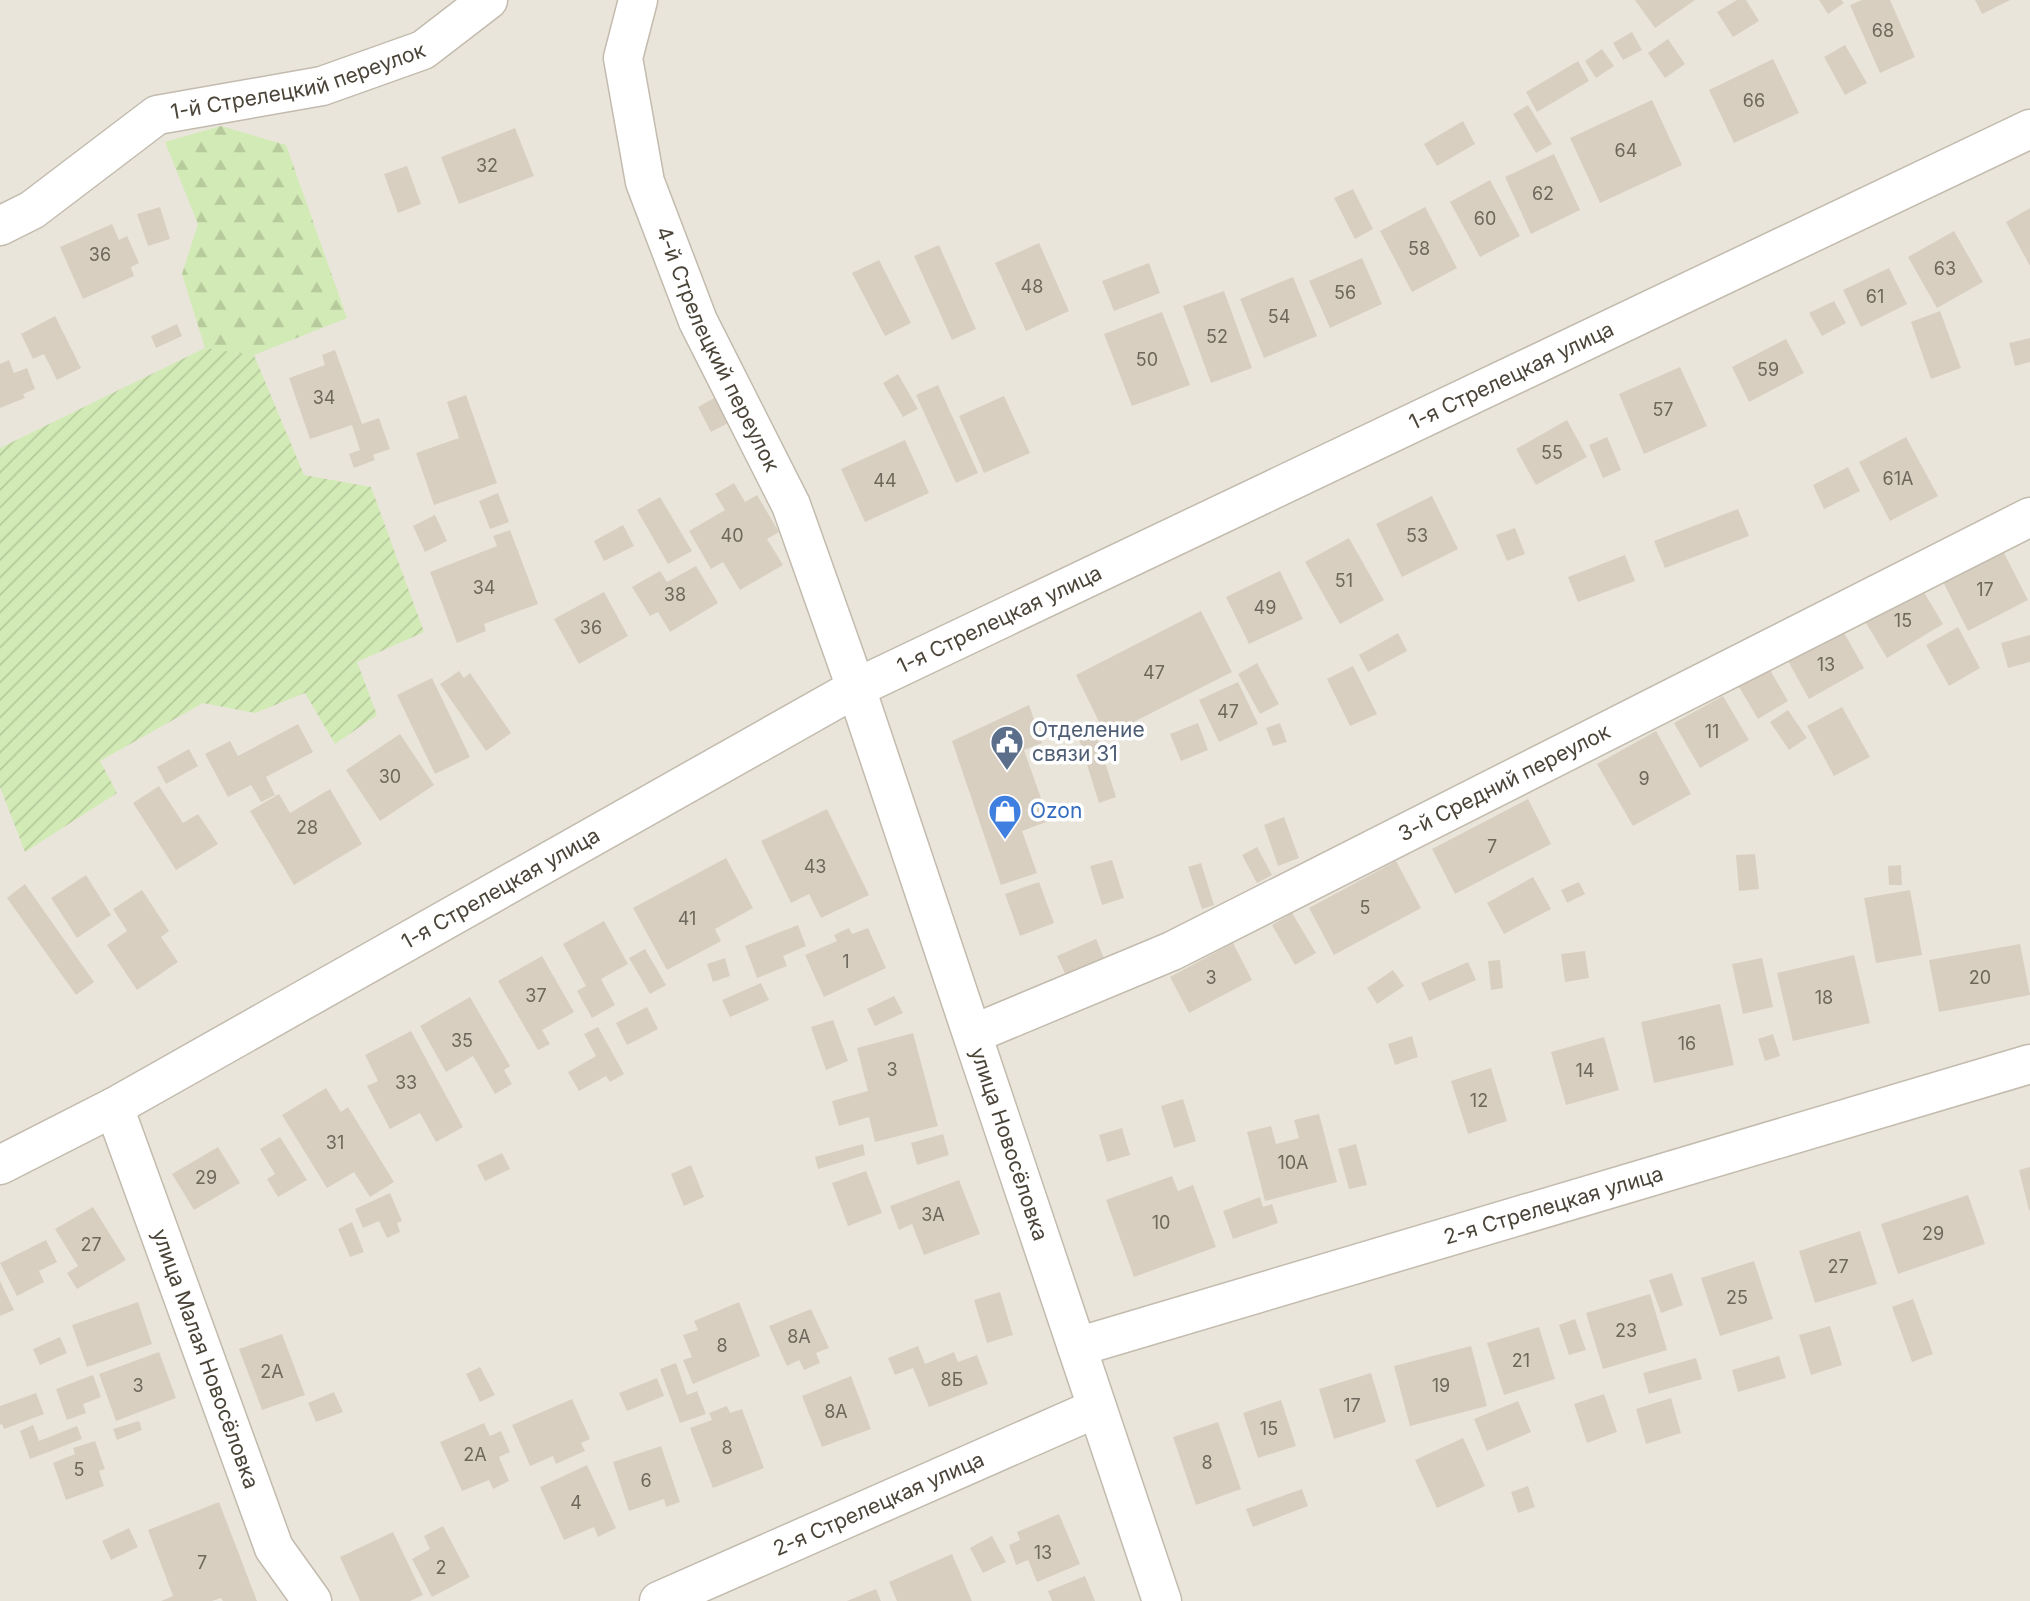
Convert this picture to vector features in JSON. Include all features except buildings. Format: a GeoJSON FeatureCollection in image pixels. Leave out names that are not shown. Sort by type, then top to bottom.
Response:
{"type":"FeatureCollection","features":[{"type":"Feature","properties":{"kind":"street","name":"1-й Стрелецкий переулок"},"geometry":{"type":"LineString","coordinates":[[0,226],[32,210],[157,115],[322,86],[423,50],[488,0]]}},
{"type":"Feature","properties":{"kind":"street","name":"4-й Стрелецкий переулок"},"geometry":{"type":"LineString","coordinates":[[638,0],[622,58],[645,182],[698,321],[790,505],[856,688]]}},
{"type":"Feature","properties":{"kind":"street","name":"1-я Стрелецкая улица"},"geometry":{"type":"LineString","coordinates":[[0,1166],[114,1107],[856,688],[2030,130]]}},
{"type":"Feature","properties":{"kind":"street","name":"3-й Средний переулок"},"geometry":{"type":"LineString","coordinates":[[973,1034],[1172,951],[2030,517]]}},
{"type":"Feature","properties":{"kind":"street","name":"улица Новосёловка"},"geometry":{"type":"LineString","coordinates":[[856,688],[1162,1601]]}},
{"type":"Feature","properties":{"kind":"street","name":"2-я Стрелецкая улица"},"geometry":{"type":"LineString","coordinates":[[1077,1348],[2030,1065]]}},
{"type":"Feature","properties":{"kind":"street","name":"улица Малая Новосёловка"},"geometry":{"type":"LineString","coordinates":[[114,1107],[274,1548],[312,1601]]}},
{"type":"Feature","properties":{"kind":"street","name":"2-я Стрелецкая улица"},"geometry":{"type":"LineString","coordinates":[[659,1601],[1097,1408]]}},
{"type":"Feature","properties":{"kind":"shaded area"},"geometry":{"type":"Polygon","coordinates":[[[0,0],[2030,0],[2030,1601],[0,1601],[0,0]]]}},
{"type":"Feature","properties":{"kind":"green space"},"geometry":{"type":"Polygon","coordinates":[[[221,126],[286,145],[347,318],[254,355],[205,348],[182,274],[198,224],[165,142],[221,126]]]}},
{"type":"Feature","properties":{"kind":"green space"},"geometry":{"type":"Polygon","coordinates":[[[205,348],[254,355],[304,475],[371,487],[424,632],[357,662],[377,715],[335,744],[305,693],[255,713],[203,703],[100,761],[117,793],[25,852],[0,787],[0,448],[205,348]]]}},
{"type":"Feature","properties":{"kind":"place","name":"Отделение связи 31"},"geometry":{"type":"Point","coordinates":[1007,772]}},
{"type":"Feature","properties":{"kind":"place","name":"Ozon"},"geometry":{"type":"Point","coordinates":[1005,841]}}]}
